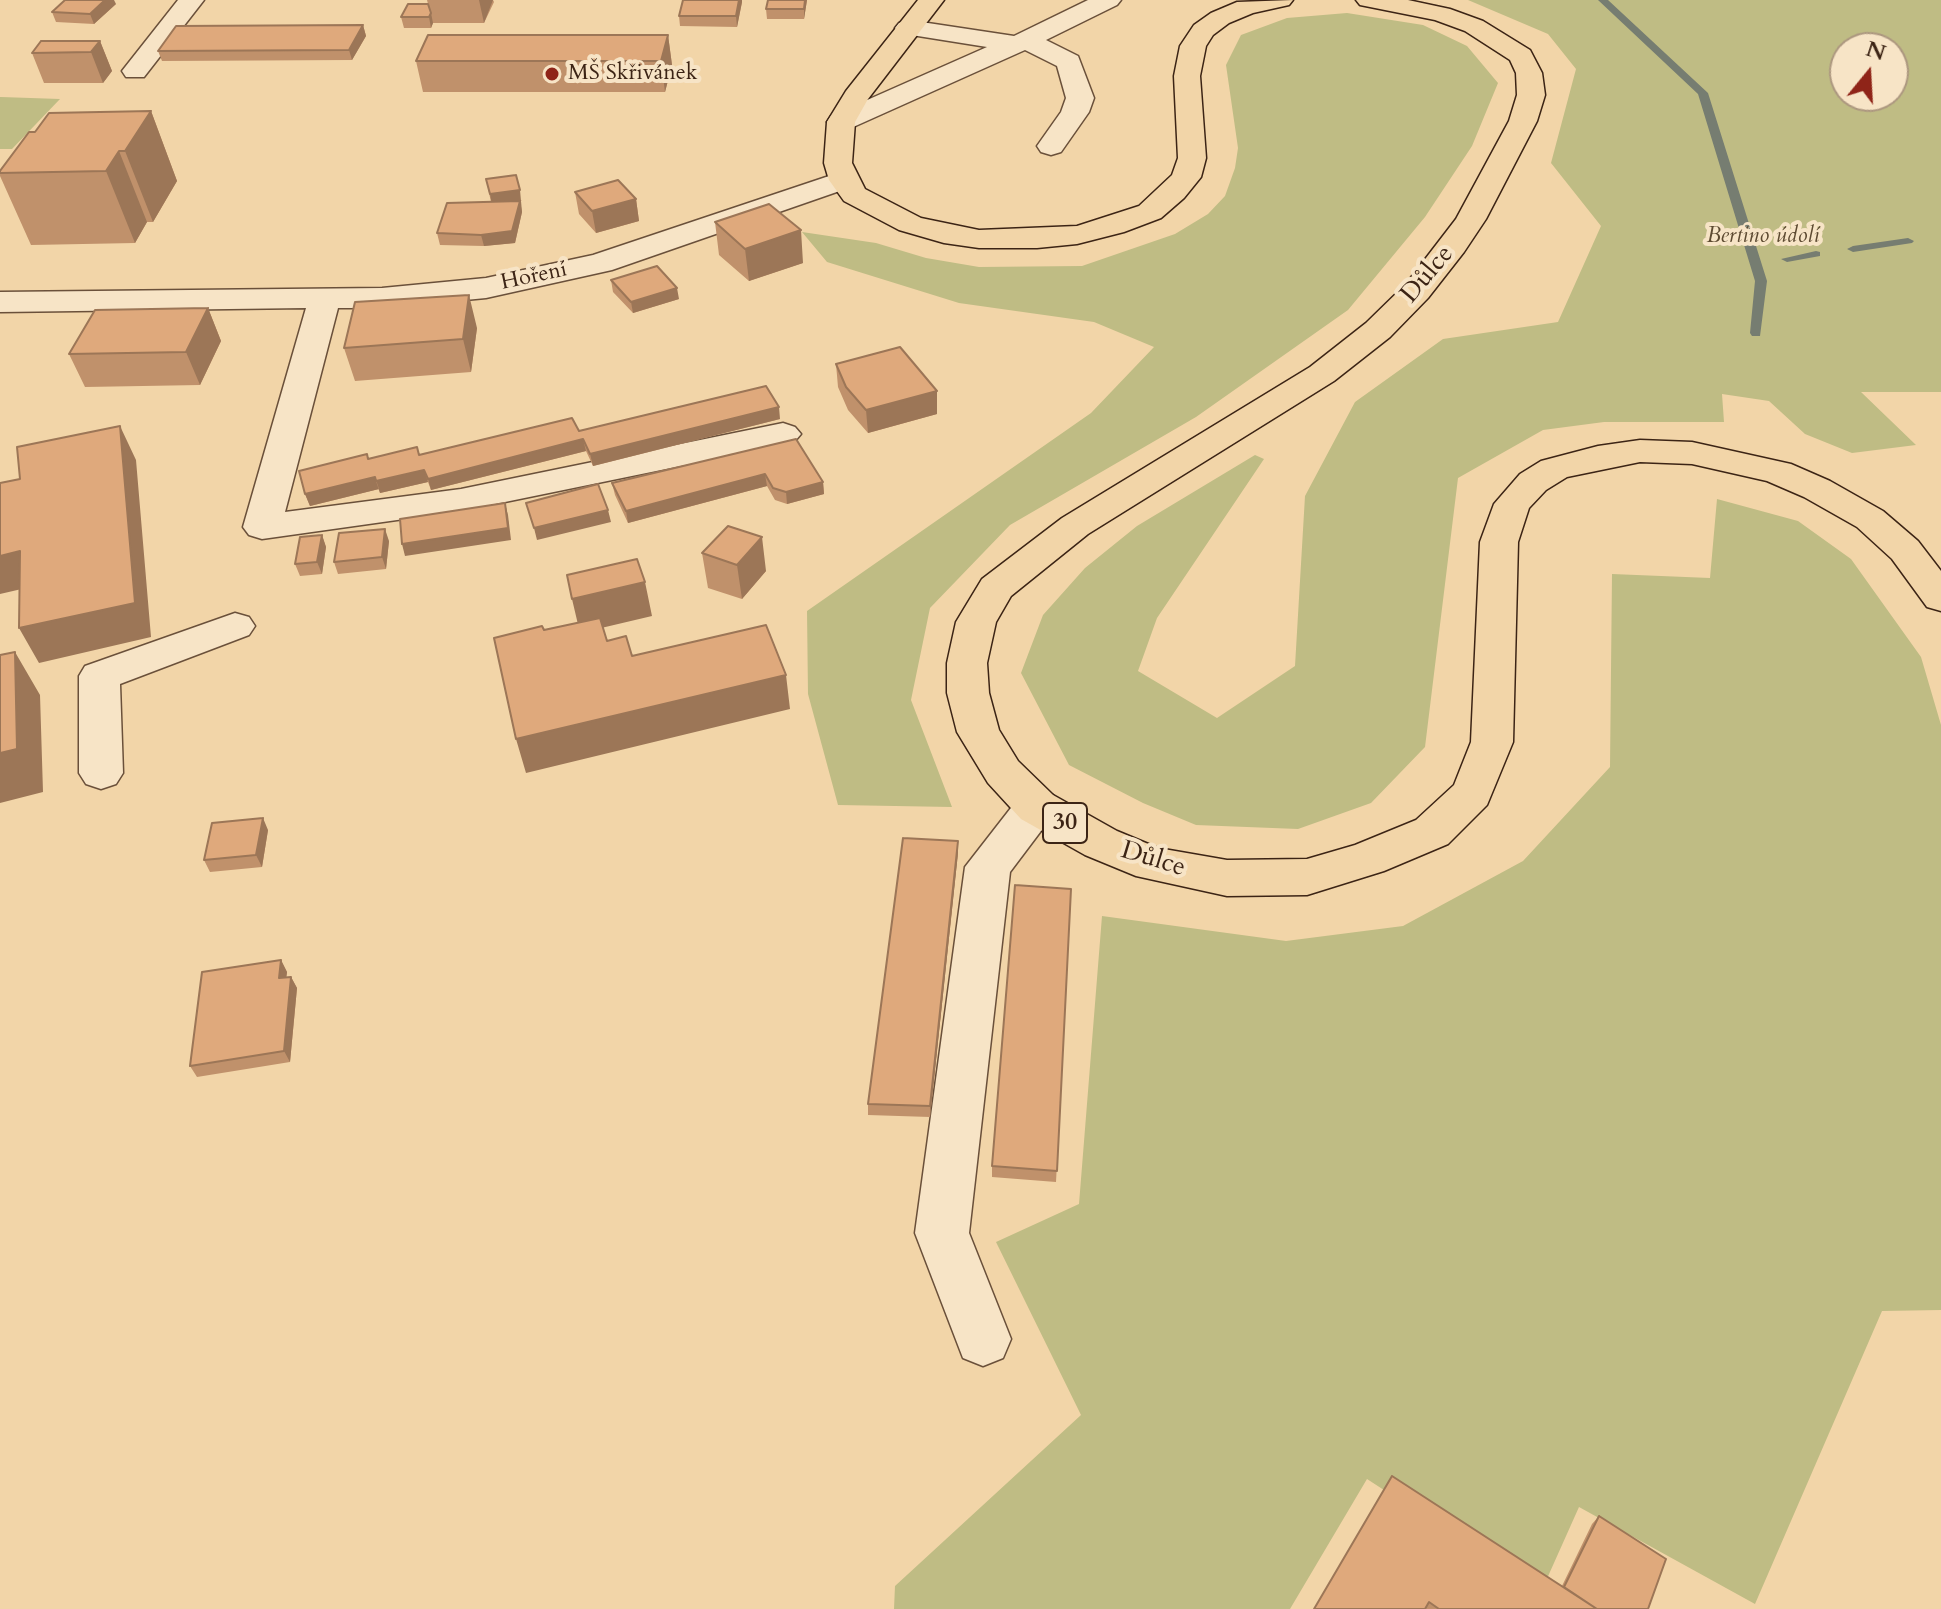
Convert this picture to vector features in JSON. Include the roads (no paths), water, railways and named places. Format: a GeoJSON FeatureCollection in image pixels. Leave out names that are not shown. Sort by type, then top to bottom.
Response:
{"type":"FeatureCollection","features":[{"type":"Feature","properties":{"kind":"main road"},"geometry":{"type":"LineString","coordinates":[[931,0],[841,122],[838,163],[854,195],[889,214],[944,234],[979,239],[1077,235],[1150,212],[1186,177],[1192,158],[1187,76],[1193,46],[1203,30],[1220,18],[1246,7],[1280,0]]}},
{"type":"Feature","properties":{"kind":"main road","name":"Důlce"},"geometry":{"type":"LineString","coordinates":[[1369,0],[1441,14],[1474,26],[1521,56],[1529,73],[1531,95],[1523,121],[1471,219],[1449,252],[1378,330],[1322,374],[1075,526],[996,588],[976,622],[967,663],[968,693],[978,732],[1003,772],[1037,807],[1101,843],[1152,864],[1227,878],[1307,877],[1368,859],[1432,832],[1472,794],[1492,742],[1499,542],[1512,504],[1533,482],[1554,469],[1598,457],[1640,451],[1692,453],[1778,472],[1817,489],[1870,519],[1905,550],[1941,598]]}},
{"type":"Feature","properties":{"kind":"street"},"geometry":{"type":"LineString","coordinates":[[135,71],[191,0]]}},
{"type":"Feature","properties":{"kind":"street"},"geometry":{"type":"LineString","coordinates":[[841,122],[1021,42],[1065,11],[1108,0]]}},
{"type":"Feature","properties":{"kind":"street"},"geometry":{"type":"LineString","coordinates":[[908,28],[1021,42],[1069,62],[1080,98],[1075,112],[1051,146]]}},
{"type":"Feature","properties":{"kind":"street","name":"Hoření"},"geometry":{"type":"LineString","coordinates":[[0,302],[382,298],[486,288],[601,263],[844,180]]}},
{"type":"Feature","properties":{"kind":"street"},"geometry":{"type":"LineString","coordinates":[[325,298],[262,527],[461,500],[783,434]]}},
{"type":"Feature","properties":{"kind":"street"},"geometry":{"type":"LineString","coordinates":[[101,773],[99,676],[235,626]]}},
{"type":"Feature","properties":{"kind":"street"},"geometry":{"type":"LineString","coordinates":[[983,1339],[942,1233],[988,867],[1037,807]]}},
{"type":"Feature","properties":{"kind":"waterway"},"geometry":{"type":"LineString","coordinates":[[1603,0],[1703,93],[1761,281],[1756,333]]}},
{"type":"Feature","properties":{"kind":"waterway"},"geometry":{"type":"LineString","coordinates":[[1853,249],[1908,241]]}},
{"type":"Feature","properties":{"kind":"waterway"},"geometry":{"type":"LineString","coordinates":[[1787,259],[1816,254]]}},
{"type":"Feature","properties":{"kind":"place","name":"MŠ Skřivánek"},"geometry":{"type":"Point","coordinates":[552,74]}},
{"type":"Feature","properties":{"kind":"park label","name":"Bertino údolí"},"geometry":{"type":"Point","coordinates":[1763,237]}}]}
